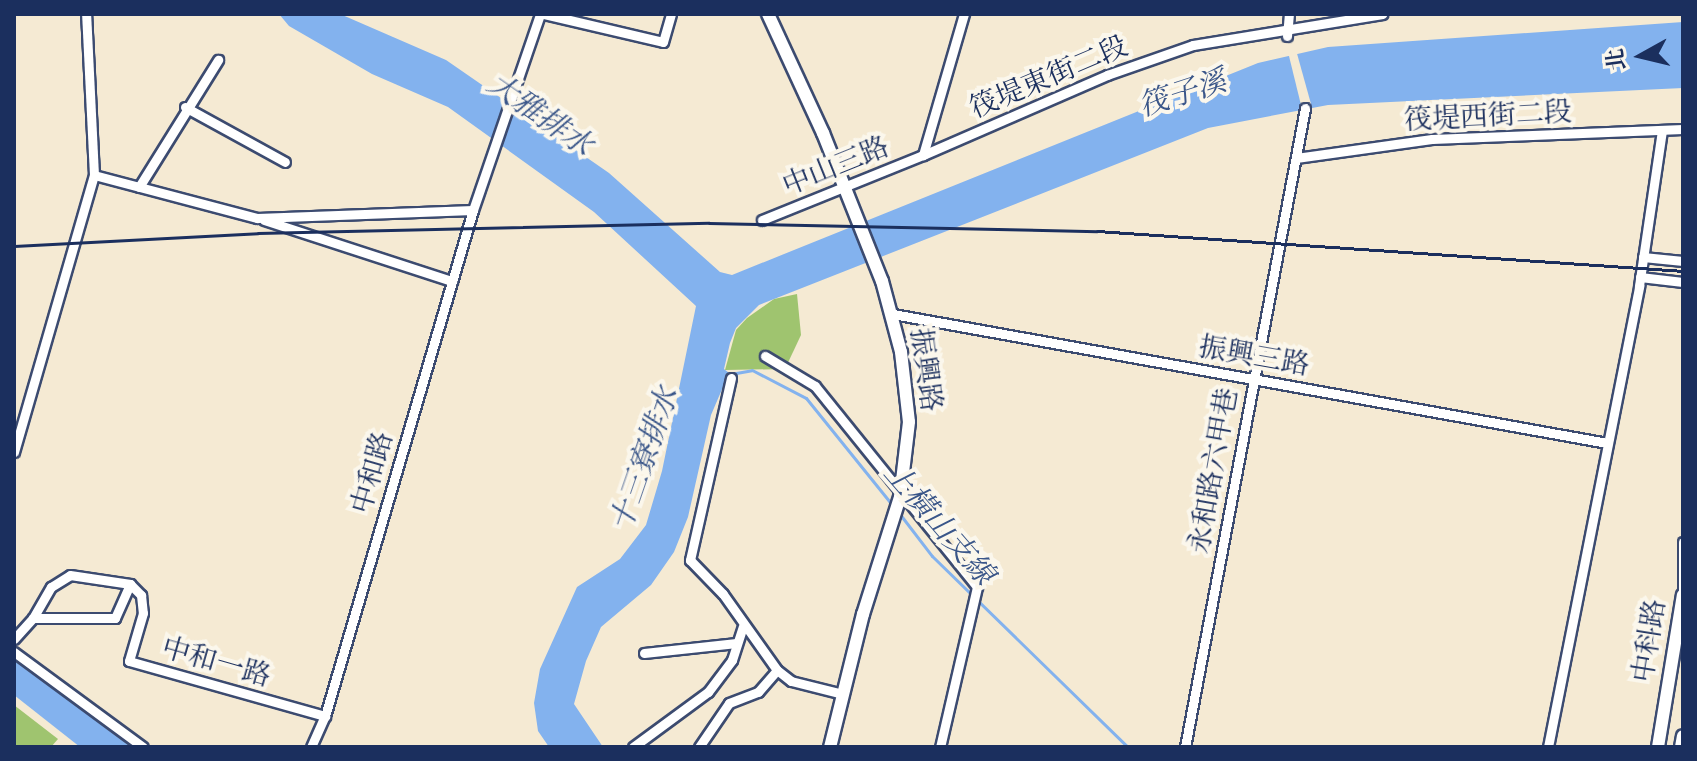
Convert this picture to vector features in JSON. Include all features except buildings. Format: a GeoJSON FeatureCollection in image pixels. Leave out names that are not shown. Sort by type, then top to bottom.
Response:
{"type":"FeatureCollection","features":[{"type":"Feature","properties":{"kind":"street"},"geometry":{"type":"LineString","coordinates":[[14,452],[94,175],[86,14]]}},
{"type":"Feature","properties":{"kind":"street"},"geometry":{"type":"LineString","coordinates":[[542,14],[663,42],[671,14]]}},
{"type":"Feature","properties":{"kind":"street","name":"中和路"},"geometry":{"type":"LineString","coordinates":[[311,747],[325,716],[473,210],[542,14]]}},
{"type":"Feature","properties":{"kind":"street","name":"振興路"},"geometry":{"type":"LineString","coordinates":[[768,14],[845,188],[893,314],[909,422],[900,497],[830,747]]}},
{"type":"Feature","properties":{"kind":"street","name":"中山三路"},"geometry":{"type":"LineString","coordinates":[[762,220],[923,155],[964,14]]}},
{"type":"Feature","properties":{"kind":"street"},"geometry":{"type":"LineString","coordinates":[[1287,31],[1289,14]]}},
{"type":"Feature","properties":{"kind":"street","name":"筏堤東街二段"},"geometry":{"type":"LineString","coordinates":[[923,155],[1165,55],[1382,14]]}},
{"type":"Feature","properties":{"kind":"street"},"geometry":{"type":"LineString","coordinates":[[139,187],[185,107],[218,60]]}},
{"type":"Feature","properties":{"kind":"street"},"geometry":{"type":"LineString","coordinates":[[185,107],[285,162]]}},
{"type":"Feature","properties":{"kind":"street","name":"永和路六甲巷"},"geometry":{"type":"LineString","coordinates":[[1185,747],[1305,108]]}},
{"type":"Feature","properties":{"kind":"street","name":"筏堤西街二段"},"geometry":{"type":"LineString","coordinates":[[1296,158],[1432,139],[1683,129]]}},
{"type":"Feature","properties":{"kind":"street"},"geometry":{"type":"LineString","coordinates":[[1548,747],[1640,277],[1662,131]]}},
{"type":"Feature","properties":{"kind":"street"},"geometry":{"type":"LineString","coordinates":[[94,175],[257,218],[452,281]]}},
{"type":"Feature","properties":{"kind":"street"},"geometry":{"type":"LineString","coordinates":[[257,218],[473,210]]}},
{"type":"Feature","properties":{"kind":"street"},"geometry":{"type":"LineString","coordinates":[[1643,257],[1683,261]]}},
{"type":"Feature","properties":{"kind":"street"},"geometry":{"type":"LineString","coordinates":[[1640,277],[1683,282]]}},
{"type":"Feature","properties":{"kind":"street","name":"振興三路"},"geometry":{"type":"LineString","coordinates":[[893,314],[1607,443]]}},
{"type":"Feature","properties":{"kind":"street"},"geometry":{"type":"LineString","coordinates":[[765,356],[815,386],[900,497],[977,587],[940,747]]}},
{"type":"Feature","properties":{"kind":"street"},"geometry":{"type":"LineString","coordinates":[[731,378],[690,560],[723,594],[743,627],[777,670],[791,681],[843,694]]}},
{"type":"Feature","properties":{"kind":"street","name":"中科路"},"geometry":{"type":"LineString","coordinates":[[1658,747],[1683,595],[1683,542]]}},
{"type":"Feature","properties":{"kind":"street"},"geometry":{"type":"LineString","coordinates":[[14,639],[33,618],[51,587],[70,575],[130,584],[115,618],[33,618]]}},
{"type":"Feature","properties":{"kind":"street","name":"中和一路"},"geometry":{"type":"LineString","coordinates":[[130,584],[141,595],[143,613],[129,661],[325,716]]}},
{"type":"Feature","properties":{"kind":"street"},"geometry":{"type":"LineString","coordinates":[[633,747],[708,692],[732,660],[743,627]]}},
{"type":"Feature","properties":{"kind":"street"},"geometry":{"type":"LineString","coordinates":[[644,653],[736,643]]}},
{"type":"Feature","properties":{"kind":"street"},"geometry":{"type":"LineString","coordinates":[[14,652],[143,747]]}},
{"type":"Feature","properties":{"kind":"street"},"geometry":{"type":"LineString","coordinates":[[699,747],[729,703],[758,692],[777,670]]}},
{"type":"Feature","properties":{"kind":"street"},"geometry":{"type":"LineString","coordinates":[[1681,747],[1683,736]]}},
{"type":"Feature","properties":{"kind":"green space"},"geometry":{"type":"Polygon","coordinates":[[[797,294],[801,335],[785,369],[725,370],[736,330],[747,318],[774,299],[797,294]]]}},
{"type":"Feature","properties":{"kind":"green space"},"geometry":{"type":"Polygon","coordinates":[[[14,705],[58,739],[51,747],[14,747],[14,705]]]}},
{"type":"Feature","properties":{"kind":"water","name":"筏子溪"},"geometry":{"type":"Polygon","coordinates":[[[279,14],[340,14],[446,60],[609,173],[720,272],[732,275],[1258,63],[1328,47],[1683,22],[1683,88],[1328,105],[1208,128],[759,305],[736,328],[730,343],[724,369],[729,373],[711,415],[688,517],[674,552],[651,585],[601,627],[586,661],[574,704],[603,747],[549,747],[538,731],[534,703],[540,669],[577,587],[620,559],[646,525],[662,471],[696,306],[594,212],[448,107],[372,74],[289,26],[279,14]]]}},
{"type":"Feature","properties":{"kind":"water"},"geometry":{"type":"Polygon","coordinates":[[[14,657],[137,747],[80,747],[14,695],[14,657]]]}},
{"type":"Feature","properties":{"kind":"pier"},"geometry":{"type":"Polygon","coordinates":[[[1296,50],[1311,104],[1301,105],[1288,52],[1296,50]]]}},
{"type":"Feature","properties":{"kind":"waterway","name":"上橫山支線"},"geometry":{"type":"LineString","coordinates":[[725,375],[752,370],[806,398],[894,507]]}},
{"type":"Feature","properties":{"kind":"waterway","name":"上橫山支線"},"geometry":{"type":"LineString","coordinates":[[899,513],[932,556],[1128,747]]}},
{"type":"Feature","properties":{"kind":"railway"},"geometry":{"type":"LineString","coordinates":[[14,246],[258,233],[709,223],[1097,231],[1683,271]]}},
{"type":"Feature","properties":{"kind":"water label","name":"大雅排水"},"geometry":{"type":"Point","coordinates":[539,116]}},
{"type":"Feature","properties":{"kind":"water label","name":"十三寮排水"},"geometry":{"type":"Point","coordinates":[646,460]}}]}
